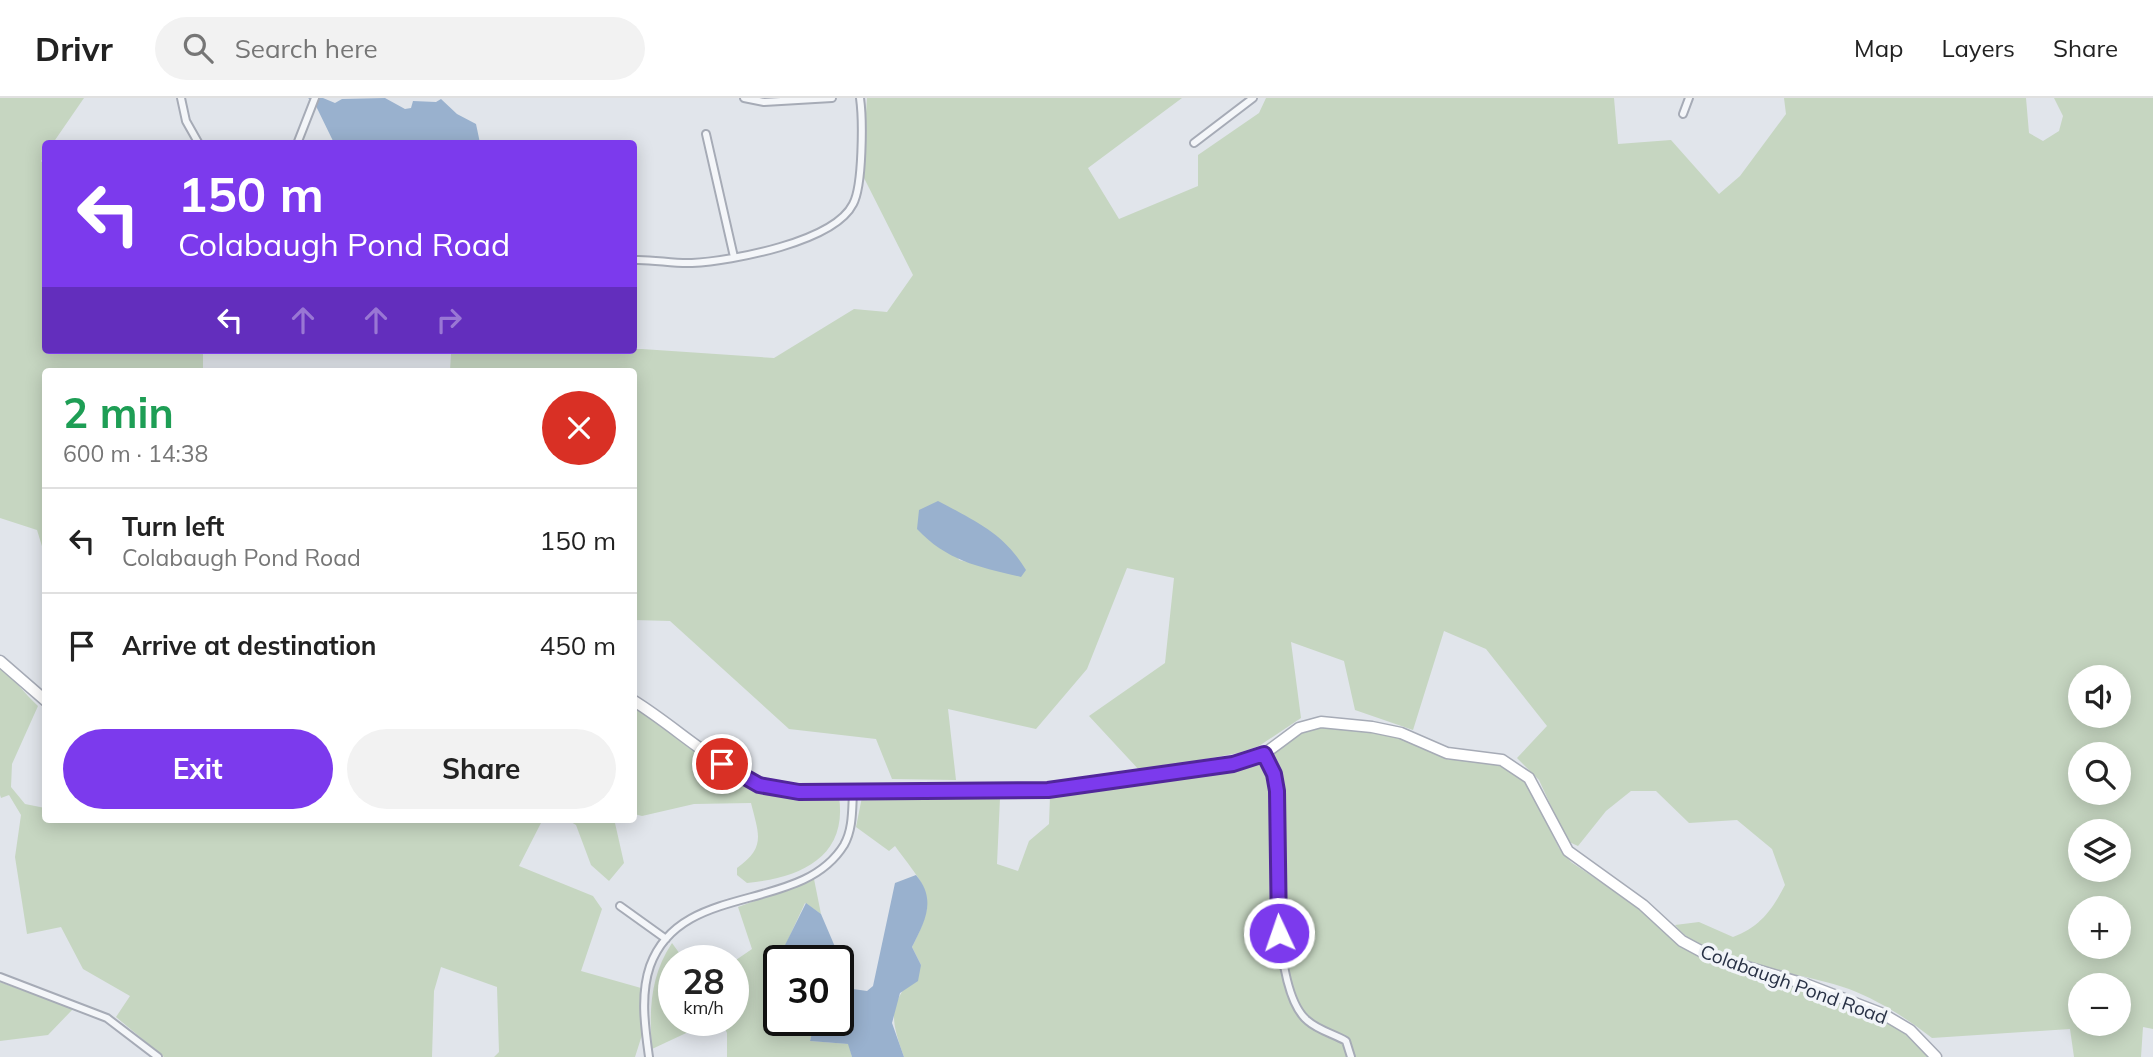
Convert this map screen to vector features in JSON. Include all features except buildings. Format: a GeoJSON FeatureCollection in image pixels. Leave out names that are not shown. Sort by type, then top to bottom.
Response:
{"type":"FeatureCollection","features":[{"type":"Feature","properties":{"kind":"street"},"geometry":{"type":"LineString","coordinates":[[181,98],[186,121],[197,140]]}},
{"type":"Feature","properties":{"kind":"street"},"geometry":{"type":"LineString","coordinates":[[298,140],[315,98]]}},
{"type":"Feature","properties":{"kind":"street"},"geometry":{"type":"LineString","coordinates":[[744,99],[764,102],[832,98]]}},
{"type":"Feature","properties":{"kind":"street"},"geometry":{"type":"LineString","coordinates":[[637,260],[691,264],[734,257],[808,240],[840,222],[855,202],[863,121],[860,98]]}},
{"type":"Feature","properties":{"kind":"street"},"geometry":{"type":"LineString","coordinates":[[1194,143],[1253,98]]}},
{"type":"Feature","properties":{"kind":"street"},"geometry":{"type":"LineString","coordinates":[[1684,114],[1689,98]]}},
{"type":"Feature","properties":{"kind":"street"},"geometry":{"type":"LineString","coordinates":[[706,134],[734,257]]}},
{"type":"Feature","properties":{"kind":"street"},"geometry":{"type":"LineString","coordinates":[[0,661],[42,698]]}},
{"type":"Feature","properties":{"kind":"street","name":"Colabaugh Pond Road"},"geometry":{"type":"LineString","coordinates":[[637,703],[748,781],[781,790],[1048,790],[1233,764],[1264,754],[1299,728],[1321,722],[1401,733],[1447,753],[1510,763],[1521,771],[1534,786],[1568,851],[1643,905],[1682,941],[1710,956],[1808,985],[1883,1014],[1910,1030],[1936,1057]]}},
{"type":"Feature","properties":{"kind":"street"},"geometry":{"type":"LineString","coordinates":[[1264,754],[1274,774],[1277,791],[1279,933],[1292,998],[1306,1021],[1346,1041],[1351,1057]]}},
{"type":"Feature","properties":{"kind":"street"},"geometry":{"type":"LineString","coordinates":[[649,1057],[645,995],[650,968],[666,939],[700,914],[790,884],[829,862],[844,844],[852,820],[853,792]]}},
{"type":"Feature","properties":{"kind":"street"},"geometry":{"type":"LineString","coordinates":[[620,906],[666,939]]}},
{"type":"Feature","properties":{"kind":"street"},"geometry":{"type":"LineString","coordinates":[[0,977],[107,1017],[158,1057]]}},
{"type":"Feature","properties":{"kind":"green space"},"geometry":{"type":"Polygon","coordinates":[[[0,98],[84,98],[55,140],[42,140],[42,354],[203,354],[203,368],[42,368],[42,546],[37,530],[0,518],[0,98]]]}},
{"type":"Feature","properties":{"kind":"green space"},"geometry":{"type":"Polygon","coordinates":[[[867,98],[1182,98],[1088,168],[1119,219],[1198,186],[1198,155],[1259,113],[1266,98],[1614,98],[1618,144],[1671,140],[1719,194],[1740,176],[1786,114],[1784,98],[2026,98],[2029,133],[2043,141],[2059,131],[2063,116],[2054,98],[2153,98],[2153,1029],[2143,1027],[2141,1057],[2074,1057],[2071,1036],[2131,1036],[2131,973],[2068,973],[2068,1029],[1932,1038],[1892,1010],[1849,989],[1731,959],[1690,939],[1675,925],[1699,922],[1733,937],[1751,928],[1764,917],[1785,885],[1772,849],[1737,820],[1689,823],[1656,791],[1631,791],[1606,811],[1578,846],[1567,841],[1539,780],[1517,758],[1547,726],[1486,649],[1444,631],[1413,730],[1355,710],[1344,661],[1291,642],[1301,718],[1259,746],[1238,753],[1140,771],[1089,716],[1165,663],[1174,578],[1127,568],[1087,669],[1036,729],[948,709],[956,780],[892,779],[876,739],[789,729],[670,621],[637,620],[637,368],[450,368],[451,354],[637,354],[637,349],[642,349],[774,358],[854,309],[887,312],[913,275],[862,174],[867,98]],[[938,501],[959,560],[980,565],[938,501]]]}},
{"type":"Feature","properties":{"kind":"green space"},"geometry":{"type":"Polygon","coordinates":[[[0,668],[38,706],[12,764],[11,787],[25,804],[42,807],[42,823],[541,823],[519,866],[593,896],[602,909],[581,971],[641,988],[642,1035],[635,1057],[494,1057],[499,1052],[497,987],[441,967],[434,991],[432,1057],[164,1057],[116,1017],[130,996],[83,969],[61,927],[27,934],[15,857],[21,815],[9,795],[1,798],[0,668]]]}},
{"type":"Feature","properties":{"kind":"green space"},"geometry":{"type":"Polygon","coordinates":[[[637,709],[716,768],[751,788],[786,797],[839,797],[840,818],[836,835],[828,850],[816,861],[785,876],[747,883],[737,875],[737,868],[753,853],[758,840],[751,803],[694,804],[642,816],[637,815],[637,709]]]}},
{"type":"Feature","properties":{"kind":"green space"},"geometry":{"type":"Polygon","coordinates":[[[1314,727],[1383,733],[1405,739],[1449,760],[1474,759],[1503,765],[1524,777],[1559,848],[1571,862],[1641,909],[1677,942],[1851,1005],[1894,1024],[1930,1057],[904,1057],[895,1028],[895,1008],[903,990],[921,965],[912,947],[925,915],[926,893],[922,883],[895,846],[889,851],[856,827],[862,797],[964,794],[1000,798],[997,864],[1018,871],[1029,841],[1049,824],[1050,796],[1259,763],[1302,731],[1314,727]]]}},
{"type":"Feature","properties":{"kind":"green space"},"geometry":{"type":"Polygon","coordinates":[[[573,823],[615,823],[624,863],[609,881],[591,865],[576,825],[573,823]]]}},
{"type":"Feature","properties":{"kind":"green space"},"geometry":{"type":"Polygon","coordinates":[[[814,879],[821,914],[805,903],[786,945],[763,945],[763,1036],[811,1036],[810,1041],[849,1044],[852,1057],[727,1057],[727,1036],[749,1036],[749,951],[752,949],[738,907],[814,879]]]}},
{"type":"Feature","properties":{"kind":"green space"},"geometry":{"type":"Polygon","coordinates":[[[658,971],[658,1036],[680,1036],[652,1049],[651,1021],[658,971]]]}},
{"type":"Feature","properties":{"kind":"green space"},"geometry":{"type":"Polygon","coordinates":[[[0,982],[73,1009],[48,1035],[0,1041],[0,982]]]}},
{"type":"Feature","properties":{"kind":"water"},"geometry":{"type":"Polygon","coordinates":[[[308,98],[323,98],[335,103],[342,99],[385,98],[405,109],[411,108],[413,101],[436,102],[441,99],[457,114],[476,124],[479,140],[333,140],[315,104],[308,98]]]}},
{"type":"Feature","properties":{"kind":"water"},"geometry":{"type":"Polygon","coordinates":[[[938,501],[988,529],[1008,546],[1026,570],[1021,577],[964,561],[928,540],[917,529],[919,510],[938,501]]]}},
{"type":"Feature","properties":{"kind":"water"},"geometry":{"type":"Polygon","coordinates":[[[916,875],[926,893],[927,902],[925,919],[912,947],[921,965],[918,981],[900,993],[892,1023],[904,1057],[852,1057],[848,1044],[810,1041],[811,1036],[854,1036],[854,989],[867,991],[873,986],[895,883],[916,875]]]}},
{"type":"Feature","properties":{"kind":"water"},"geometry":{"type":"Polygon","coordinates":[[[806,903],[821,914],[834,945],[785,945],[806,903]]]}},
{"type":"Feature","properties":{"kind":"route"},"geometry":{"type":"LineString","coordinates":[[722,764],[759,785],[799,792],[937,789],[1000,791],[1087,786],[1233,764],[1264,754],[1274,774],[1277,791],[1279,933]]}}]}
